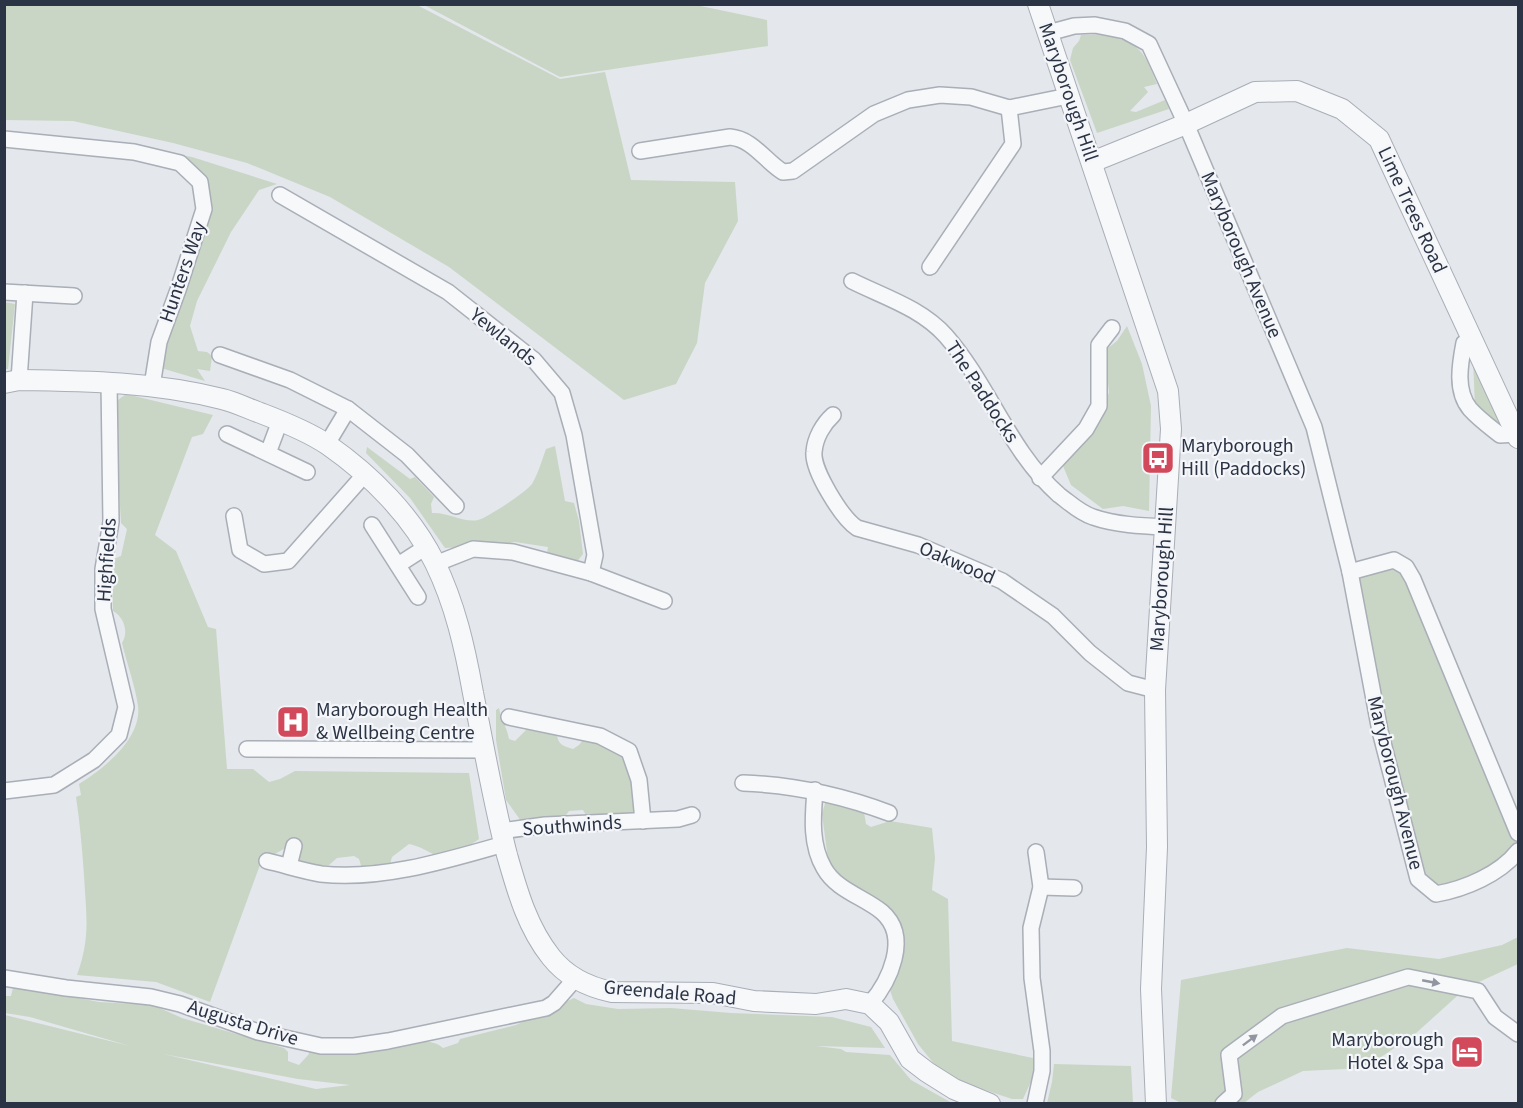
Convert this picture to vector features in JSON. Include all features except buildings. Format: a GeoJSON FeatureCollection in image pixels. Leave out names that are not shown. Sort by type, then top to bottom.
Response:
{"type":"FeatureCollection","features":[{"type":"Feature","properties":{"kind":"street","name":"Maryborough Hill"},"geometry":{"type":"LineString","coordinates":[[1038,4],[1168,391],[1171,429],[1155,690],[1157,847],[1152,989],[1155,1104]]}},
{"type":"Feature","properties":{"kind":"street","name":"Maryborough Avenue"},"geometry":{"type":"LineString","coordinates":[[1048,33],[1074,26],[1095,25],[1125,31],[1149,44],[1186,124],[1314,427],[1350,572],[1380,731],[1418,879],[1436,894],[1456,891],[1486,877],[1518,851]]}},
{"type":"Feature","properties":{"kind":"street","name":"Lime Trees Road"},"geometry":{"type":"LineString","coordinates":[[1092,162],[1186,124],[1255,92],[1297,91],[1342,109],[1379,139],[1518,436],[1500,435],[1469,408],[1461,387],[1460,363],[1464,343],[1472,338]]}},
{"type":"Feature","properties":{"kind":"street"},"geometry":{"type":"LineString","coordinates":[[640,151],[739,138],[748,142],[783,172],[793,171],[874,114],[908,100],[939,95],[971,97],[1009,108],[1068,96]]}},
{"type":"Feature","properties":{"kind":"street"},"geometry":{"type":"LineString","coordinates":[[930,267],[1013,144],[1009,108]]}},
{"type":"Feature","properties":{"kind":"street","name":"Hunters Way"},"geometry":{"type":"LineString","coordinates":[[4,139],[135,152],[180,163],[200,182],[204,209],[159,342],[152,386]]}},
{"type":"Feature","properties":{"kind":"street","name":"Yewlands"},"geometry":{"type":"LineString","coordinates":[[280,195],[448,292],[534,360],[562,393],[574,435],[595,555],[591,573]]}},
{"type":"Feature","properties":{"kind":"street","name":"The Paddocks"},"geometry":{"type":"LineString","coordinates":[[852,281],[923,315],[945,335],[964,360],[1023,455],[1040,478],[1073,507],[1093,517],[1129,525],[1166,527]]}},
{"type":"Feature","properties":{"kind":"street"},"geometry":{"type":"LineString","coordinates":[[4,292],[74,296]]}},
{"type":"Feature","properties":{"kind":"street"},"geometry":{"type":"LineString","coordinates":[[12,381],[26,293]]}},
{"type":"Feature","properties":{"kind":"street"},"geometry":{"type":"LineString","coordinates":[[1040,478],[1086,429],[1099,406],[1099,345],[1112,328]]}},
{"type":"Feature","properties":{"kind":"street"},"geometry":{"type":"LineString","coordinates":[[220,355],[291,380],[348,409],[407,455],[456,506]]}},
{"type":"Feature","properties":{"kind":"street","name":"Greendale Road"},"geometry":{"type":"LineString","coordinates":[[12,381],[109,382],[152,386],[224,399],[280,421],[327,444],[365,474],[398,508],[431,555],[463,639],[484,750],[515,885],[530,923],[552,958],[575,979],[612,992],[713,993],[754,1001],[816,1004],[846,999],[870,1004]]}},
{"type":"Feature","properties":{"kind":"street","name":"Highfields"},"geometry":{"type":"LineString","coordinates":[[4,791],[54,785],[94,760],[119,735],[126,707],[103,609],[103,568],[111,522],[109,382]]}},
{"type":"Feature","properties":{"kind":"street"},"geometry":{"type":"LineString","coordinates":[[327,444],[348,409]]}},
{"type":"Feature","properties":{"kind":"street","name":"Oakwood"},"geometry":{"type":"LineString","coordinates":[[833,415],[823,424],[814,452],[820,478],[848,522],[857,528],[918,545],[1002,581],[1053,616],[1090,653],[1128,683],[1155,690]]}},
{"type":"Feature","properties":{"kind":"street"},"geometry":{"type":"LineString","coordinates":[[268,453],[280,421]]}},
{"type":"Feature","properties":{"kind":"street"},"geometry":{"type":"LineString","coordinates":[[227,434],[307,472]]}},
{"type":"Feature","properties":{"kind":"street"},"geometry":{"type":"LineString","coordinates":[[234,516],[240,550],[264,564],[288,561],[365,474]]}},
{"type":"Feature","properties":{"kind":"street"},"geometry":{"type":"LineString","coordinates":[[372,525],[418,597]]}},
{"type":"Feature","properties":{"kind":"street"},"geometry":{"type":"LineString","coordinates":[[398,565],[431,555],[473,549],[513,552],[591,573],[664,601]]}},
{"type":"Feature","properties":{"kind":"street"},"geometry":{"type":"LineString","coordinates":[[1350,572],[1394,560],[1406,567],[1518,833]]}},
{"type":"Feature","properties":{"kind":"street","name":"Southwinds"},"geometry":{"type":"LineString","coordinates":[[509,717],[600,736],[629,751],[639,780],[643,821]]}},
{"type":"Feature","properties":{"kind":"street"},"geometry":{"type":"LineString","coordinates":[[247,748],[484,750]]}},
{"type":"Feature","properties":{"kind":"street"},"geometry":{"type":"LineString","coordinates":[[743,783],[779,784],[815,790],[889,813]]}},
{"type":"Feature","properties":{"kind":"street"},"geometry":{"type":"LineString","coordinates":[[815,790],[813,822],[819,858],[824,869],[842,887],[884,913],[892,926],[895,959],[889,976],[870,1004],[889,1022],[910,1059],[954,1089],[990,1104]]}},
{"type":"Feature","properties":{"kind":"street","name":"Southwinds"},"geometry":{"type":"LineString","coordinates":[[503,838],[545,825],[678,819],[692,815]]}},
{"type":"Feature","properties":{"kind":"street"},"geometry":{"type":"LineString","coordinates":[[267,861],[321,874],[362,875],[433,864],[503,838]]}},
{"type":"Feature","properties":{"kind":"street"},"geometry":{"type":"LineString","coordinates":[[289,866],[294,846]]}},
{"type":"Feature","properties":{"kind":"street"},"geometry":{"type":"LineString","coordinates":[[1035,1104],[1042,1071],[1042,1051],[1032,978],[1031,928],[1041,887],[1036,852]]}},
{"type":"Feature","properties":{"kind":"street"},"geometry":{"type":"LineString","coordinates":[[1041,887],[1074,888]]}},
{"type":"Feature","properties":{"kind":"street"},"geometry":{"type":"LineString","coordinates":[[1223,1104],[1234,1095],[1229,1055],[1281,1016],[1408,977],[1478,991],[1495,1017],[1518,1034]]}},
{"type":"Feature","properties":{"kind":"street","name":"Augusta Drive"},"geometry":{"type":"LineString","coordinates":[[4,978],[66,988],[151,997],[180,1004],[258,1032],[321,1046],[354,1046],[388,1041],[546,1008],[554,1003],[575,979]]}},
{"type":"Feature","properties":{"kind":"green space"},"geometry":{"type":"Polygon","coordinates":[[[5,4],[417,5],[560,79],[605,72],[631,180],[735,182],[738,221],[705,283],[697,343],[676,384],[624,400],[449,267],[330,197],[247,163],[173,143],[73,121],[5,120],[5,4]]]}},
{"type":"Feature","properties":{"kind":"green space"},"geometry":{"type":"Polygon","coordinates":[[[691,4],[767,20],[768,46],[560,77],[424,5],[691,4]]]}},
{"type":"Feature","properties":{"kind":"green space"},"geometry":{"type":"Polygon","coordinates":[[[1105,34],[1127,42],[1140,50],[1157,84],[1144,87],[1148,92],[1130,111],[1136,112],[1165,100],[1169,109],[1097,133],[1070,60],[1073,48],[1081,35],[1105,34]]]}},
{"type":"Feature","properties":{"kind":"green space"},"geometry":{"type":"Polygon","coordinates":[[[160,152],[192,157],[277,184],[259,190],[231,232],[197,301],[190,326],[198,351],[207,352],[212,356],[210,371],[197,369],[205,381],[161,368],[177,304],[209,212],[209,187],[184,158],[160,152]]]}},
{"type":"Feature","properties":{"kind":"green space"},"geometry":{"type":"Polygon","coordinates":[[[4,302],[15,304],[8,369],[5,369],[4,302]]]}},
{"type":"Feature","properties":{"kind":"green space"},"geometry":{"type":"Polygon","coordinates":[[[1127,326],[1142,364],[1151,406],[1149,511],[1123,506],[1103,509],[1071,485],[1063,466],[1099,423],[1109,392],[1106,368],[1108,348],[1117,341],[1127,326]]]}},
{"type":"Feature","properties":{"kind":"green space"},"geometry":{"type":"Polygon","coordinates":[[[1473,359],[1506,423],[1500,427],[1475,407],[1473,359]]]}},
{"type":"Feature","properties":{"kind":"green space"},"geometry":{"type":"Polygon","coordinates":[[[126,394],[213,415],[203,434],[192,437],[155,535],[176,551],[208,627],[216,629],[227,769],[253,769],[269,782],[295,771],[469,773],[479,839],[469,846],[443,856],[409,844],[392,857],[390,864],[362,869],[359,859],[354,856],[337,858],[329,865],[303,865],[296,861],[289,846],[261,862],[210,1002],[156,982],[77,975],[86,937],[86,902],[76,797],[81,795],[79,784],[119,752],[134,730],[138,718],[137,698],[122,643],[125,634],[124,625],[113,611],[111,560],[121,556],[127,529],[121,523],[114,403],[126,394]]]}},
{"type":"Feature","properties":{"kind":"green space"},"geometry":{"type":"Polygon","coordinates":[[[555,446],[565,501],[574,503],[579,521],[583,554],[576,563],[557,560],[547,553],[548,547],[515,542],[445,548],[410,498],[366,453],[367,447],[410,479],[415,477],[434,497],[431,504],[432,513],[473,521],[489,515],[528,488],[536,476],[546,449],[555,446]]]}},
{"type":"Feature","properties":{"kind":"green space"},"geometry":{"type":"Polygon","coordinates":[[[1406,567],[1518,833],[1518,851],[1443,892],[1417,874],[1350,572],[1406,567]]]}},
{"type":"Feature","properties":{"kind":"green space"},"geometry":{"type":"Polygon","coordinates":[[[499,708],[509,739],[515,741],[529,727],[549,730],[557,735],[560,743],[567,747],[573,749],[583,740],[596,741],[626,757],[637,794],[636,811],[630,815],[587,817],[583,810],[569,811],[564,818],[521,821],[506,800],[496,740],[496,710],[499,708]]]}},
{"type":"Feature","properties":{"kind":"green space"},"geometry":{"type":"Polygon","coordinates":[[[826,800],[864,812],[866,824],[871,827],[890,821],[932,828],[935,858],[932,890],[948,899],[952,1041],[1033,1058],[1033,1077],[1023,1099],[1012,1099],[964,1083],[935,1065],[918,1044],[890,990],[901,956],[899,929],[890,909],[844,881],[829,867],[822,814],[826,800]]]}},
{"type":"Feature","properties":{"kind":"green space"},"geometry":{"type":"Polygon","coordinates":[[[1518,937],[1518,964],[1466,988],[1415,1034],[1365,1068],[1303,1071],[1258,1092],[1244,1103],[1181,1103],[1171,1098],[1181,980],[1347,948],[1439,959],[1502,945],[1518,937]]]}},
{"type":"Feature","properties":{"kind":"green space"},"geometry":{"type":"Polygon","coordinates":[[[17,986],[99,1002],[153,1005],[182,1018],[284,1048],[288,1052],[288,1061],[299,1065],[309,1054],[308,1047],[341,1054],[423,1041],[443,1048],[458,1043],[460,1039],[516,1025],[574,998],[586,1004],[618,1009],[671,1008],[832,1017],[871,1027],[885,1048],[816,1046],[841,1049],[846,1052],[890,1055],[911,1080],[952,1103],[5,1103],[5,1015],[130,1046],[30,1017],[5,1013],[5,996],[11,996],[13,988],[17,986]],[[163,1054],[316,1089],[350,1085],[298,1079],[163,1054]]]}},
{"type":"Feature","properties":{"kind":"green space"},"geometry":{"type":"Polygon","coordinates":[[[1054,1064],[1131,1066],[1133,1103],[1047,1103],[1054,1064]]]}},
{"type":"Feature","properties":{"kind":"place","name":"Maryborough Hill (Paddocks)"},"geometry":{"type":"Point","coordinates":[1158,458]}},
{"type":"Feature","properties":{"kind":"place","name":"Maryborough Health & Wellbeing Centre"},"geometry":{"type":"Point","coordinates":[293,722]}},
{"type":"Feature","properties":{"kind":"place","name":"Maryborough Hotel & Spa"},"geometry":{"type":"Point","coordinates":[1467,1052]}}]}
